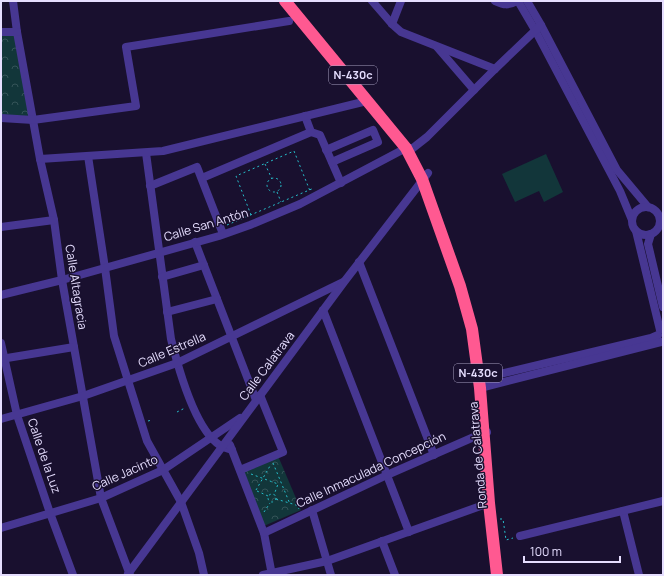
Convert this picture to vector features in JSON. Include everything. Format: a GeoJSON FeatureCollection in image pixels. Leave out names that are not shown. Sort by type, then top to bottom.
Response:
{"type":"FeatureCollection","features":[{"type":"Feature","properties":{"kind":"highway","name":"N-430c"},"geometry":{"type":"LineString","coordinates":[[285,1],[367,101],[410,148]]}},
{"type":"Feature","properties":{"kind":"highway","name":"N-430c"},"geometry":{"type":"LineString","coordinates":[[293,1],[410,148],[425,176]]}},
{"type":"Feature","properties":{"kind":"highway","name":"Ronda de Calatrava"},"geometry":{"type":"LineString","coordinates":[[425,176],[467,285],[480,333],[489,503],[497,575]]}},
{"type":"Feature","properties":{"kind":"highway","name":"Ronda de Calatrava"},"geometry":{"type":"LineString","coordinates":[[486,432],[503,575]]}},
{"type":"Feature","properties":{"kind":"street","name":"Calle Altagracia"},"geometry":{"type":"LineString","coordinates":[[13,1],[16,32],[40,159],[54,220],[62,280],[101,498],[129,574]]}},
{"type":"Feature","properties":{"kind":"street"},"geometry":{"type":"LineString","coordinates":[[372,1],[401,32],[495,68]]}},
{"type":"Feature","properties":{"kind":"street"},"geometry":{"type":"LineString","coordinates":[[392,24],[401,1]]}},
{"type":"Feature","properties":{"kind":"street"},"geometry":{"type":"LineString","coordinates":[[495,1],[504,5],[509,5],[517,1],[538,28],[617,170],[648,206],[661,215],[659,226],[648,244],[663,307]]}},
{"type":"Feature","properties":{"kind":"street"},"geometry":{"type":"LineString","coordinates":[[482,383],[661,336],[660,324],[632,220],[620,191],[538,28],[527,1]]}},
{"type":"Feature","properties":{"kind":"street"},"geometry":{"type":"LineString","coordinates":[[1,118],[33,120],[136,106],[126,47],[289,21]]}},
{"type":"Feature","properties":{"kind":"street","name":"Calle San Antón"},"geometry":{"type":"LineString","coordinates":[[1,295],[62,280],[195,242],[222,231],[250,225],[300,204],[410,148],[427,137],[495,68],[538,28]]}},
{"type":"Feature","properties":{"kind":"street"},"geometry":{"type":"LineString","coordinates":[[1,32],[16,32]]}},
{"type":"Feature","properties":{"kind":"street"},"geometry":{"type":"LineString","coordinates":[[435,45],[474,90]]}},
{"type":"Feature","properties":{"kind":"street"},"geometry":{"type":"LineString","coordinates":[[40,159],[146,153],[163,150],[367,101]]}},
{"type":"Feature","properties":{"kind":"street"},"geometry":{"type":"LineString","coordinates":[[305,116],[311,132]]}},
{"type":"Feature","properties":{"kind":"street"},"geometry":{"type":"LineString","coordinates":[[330,148],[373,130],[378,142],[335,161]]}},
{"type":"Feature","properties":{"kind":"street"},"geometry":{"type":"LineString","coordinates":[[202,178],[311,132],[320,135],[330,148],[341,182]]}},
{"type":"Feature","properties":{"kind":"street"},"geometry":{"type":"LineString","coordinates":[[146,153],[158,252],[171,339],[181,377],[200,423],[211,437],[222,446],[232,450]]}},
{"type":"Feature","properties":{"kind":"street"},"geometry":{"type":"LineString","coordinates":[[88,156],[114,336],[147,441],[182,502],[199,553],[204,575]]}},
{"type":"Feature","properties":{"kind":"street"},"geometry":{"type":"LineString","coordinates":[[150,186],[197,167],[222,231]]}},
{"type":"Feature","properties":{"kind":"street","name":"Calle Calatrava"},"geometry":{"type":"LineString","coordinates":[[129,574],[323,310],[425,176]]}},
{"type":"Feature","properties":{"kind":"street"},"geometry":{"type":"LineString","coordinates":[[632,220],[633,214],[637,210],[648,206]]}},
{"type":"Feature","properties":{"kind":"street"},"geometry":{"type":"LineString","coordinates":[[1,227],[54,220]]}},
{"type":"Feature","properties":{"kind":"street"},"geometry":{"type":"LineString","coordinates":[[636,231],[642,234],[656,232]]}},
{"type":"Feature","properties":{"kind":"street"},"geometry":{"type":"LineString","coordinates":[[195,242],[231,336],[283,452],[244,471]]}},
{"type":"Feature","properties":{"kind":"street"},"geometry":{"type":"LineString","coordinates":[[359,262],[434,455]]}},
{"type":"Feature","properties":{"kind":"street"},"geometry":{"type":"LineString","coordinates":[[162,277],[204,265]]}},
{"type":"Feature","properties":{"kind":"street","name":"Calle Estrella"},"geometry":{"type":"LineString","coordinates":[[1,419],[83,396],[177,363],[344,282]]}},
{"type":"Feature","properties":{"kind":"street"},"geometry":{"type":"LineString","coordinates":[[167,312],[217,299]]}},
{"type":"Feature","properties":{"kind":"street"},"geometry":{"type":"LineString","coordinates":[[323,310],[409,532]]}},
{"type":"Feature","properties":{"kind":"street","name":"Calle de la Luz"},"geometry":{"type":"LineString","coordinates":[[1,343],[3,359],[17,415],[50,513],[73,575]]}},
{"type":"Feature","properties":{"kind":"street"},"geometry":{"type":"LineString","coordinates":[[3,359],[74,347]]}},
{"type":"Feature","properties":{"kind":"street","name":"Calle Jacinto"},"geometry":{"type":"LineString","coordinates":[[1,528],[101,498],[163,470],[246,414]]}},
{"type":"Feature","properties":{"kind":"street","name":"Calle Inmaculada Concepción"},"geometry":{"type":"LineString","coordinates":[[264,533],[388,475],[486,432]]}},
{"type":"Feature","properties":{"kind":"street"},"geometry":{"type":"LineString","coordinates":[[228,439],[232,450],[244,471],[246,486],[264,533],[269,575],[327,561],[489,503]]}},
{"type":"Feature","properties":{"kind":"street"},"geometry":{"type":"LineString","coordinates":[[520,536],[663,500]]}},
{"type":"Feature","properties":{"kind":"street"},"geometry":{"type":"LineString","coordinates":[[312,510],[331,575]]}},
{"type":"Feature","properties":{"kind":"street"},"geometry":{"type":"LineString","coordinates":[[623,511],[639,575]]}},
{"type":"Feature","properties":{"kind":"street"},"geometry":{"type":"LineString","coordinates":[[382,541],[395,575]]}},
{"type":"Feature","properties":{"kind":"path"},"geometry":{"type":"LineString","coordinates":[[222,231],[251,215],[310,190],[294,151],[236,176],[251,215]]}},
{"type":"Feature","properties":{"kind":"path"},"geometry":{"type":"LineString","coordinates":[[265,164],[272,179]]}},
{"type":"Feature","properties":{"kind":"path"},"geometry":{"type":"LineString","coordinates":[[272,179],[269,181],[267,186],[270,191],[277,192]]}},
{"type":"Feature","properties":{"kind":"path"},"geometry":{"type":"LineString","coordinates":[[272,179],[276,179],[280,182],[281,187],[277,192]]}},
{"type":"Feature","properties":{"kind":"path"},"geometry":{"type":"LineString","coordinates":[[277,192],[281,202]]}},
{"type":"Feature","properties":{"kind":"path"},"geometry":{"type":"LineString","coordinates":[[177,412],[193,404]]}},
{"type":"Feature","properties":{"kind":"path"},"geometry":{"type":"LineString","coordinates":[[251,498],[270,467],[271,457]]}},
{"type":"Feature","properties":{"kind":"path"},"geometry":{"type":"LineString","coordinates":[[271,457],[290,504]]}},
{"type":"Feature","properties":{"kind":"path"},"geometry":{"type":"LineString","coordinates":[[244,471],[278,484],[274,495],[276,500]]}},
{"type":"Feature","properties":{"kind":"path"},"geometry":{"type":"LineString","coordinates":[[246,486],[269,496],[274,495]]}},
{"type":"Feature","properties":{"kind":"path"},"geometry":{"type":"LineString","coordinates":[[269,496],[268,499],[271,502]]}},
{"type":"Feature","properties":{"kind":"path"},"geometry":{"type":"LineString","coordinates":[[259,518],[271,502],[276,500],[296,505],[303,514]]}},
{"type":"Feature","properties":{"kind":"path"},"geometry":{"type":"LineString","coordinates":[[497,520],[503,519],[506,540],[520,536]]}},
{"type":"Feature","properties":{"kind":"green space"},"geometry":{"type":"Polygon","coordinates":[[[17,32],[29,117],[1,116],[1,34],[17,32]]]}},
{"type":"Feature","properties":{"kind":"green space"},"geometry":{"type":"Polygon","coordinates":[[[546,154],[563,192],[544,202],[539,191],[515,202],[502,174],[546,154]]]}},
{"type":"Feature","properties":{"kind":"green space"},"geometry":{"type":"Polygon","coordinates":[[[278,456],[301,510],[266,525],[264,524],[244,473],[245,471],[278,456]]]}}]}
